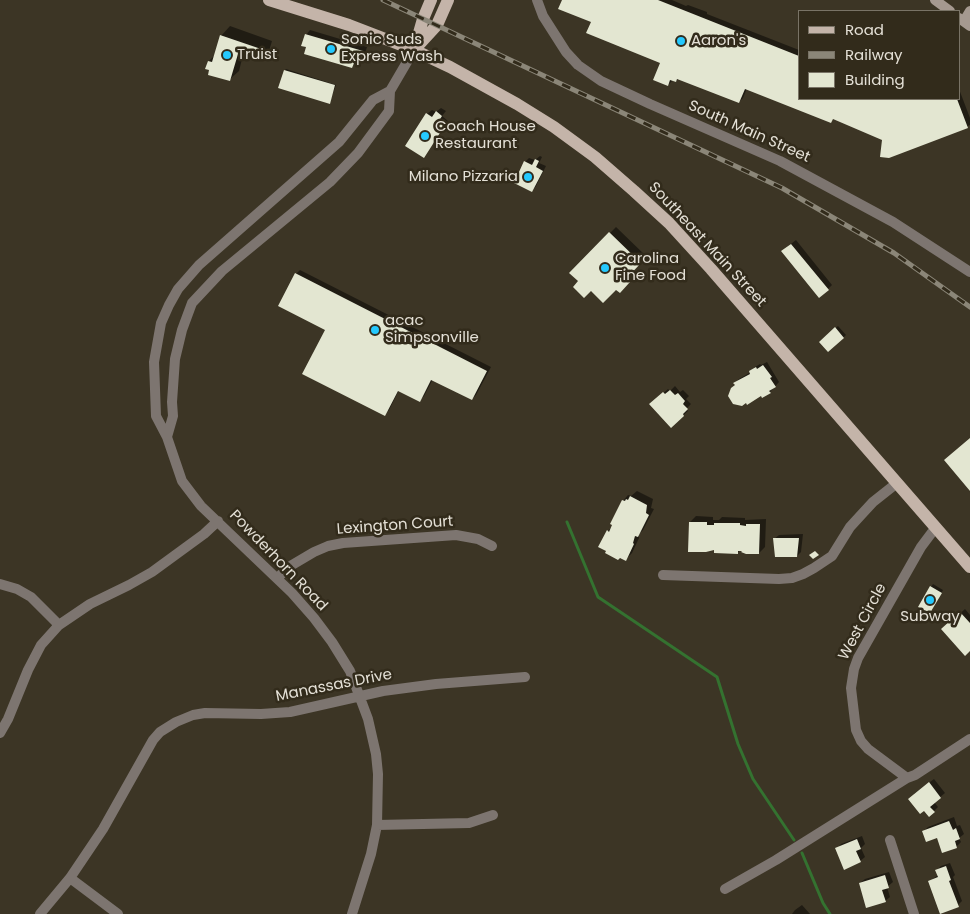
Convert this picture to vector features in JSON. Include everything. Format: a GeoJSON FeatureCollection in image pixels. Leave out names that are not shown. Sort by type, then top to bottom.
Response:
{"type":"FeatureCollection","features":[{"type":"Feature","properties":{"kind":"main road","name":"Southeast Main Street"},"geometry":{"type":"LineString","coordinates":[[269,0],[349,25],[414,50],[450,67],[554,127],[594,158],[634,191],[712,269],[970,567]]}},
{"type":"Feature","properties":{"kind":"main road"},"geometry":{"type":"LineString","coordinates":[[414,50],[423,18],[431,0]]}},
{"type":"Feature","properties":{"kind":"main road"},"geometry":{"type":"LineString","coordinates":[[414,50],[437,25],[448,0]]}},
{"type":"Feature","properties":{"kind":"street","name":"South Main Street"},"geometry":{"type":"LineString","coordinates":[[537,0],[543,16],[566,52],[578,65],[601,81],[780,161],[893,222],[970,272]]}},
{"type":"Feature","properties":{"kind":"street"},"geometry":{"type":"LineString","coordinates":[[935,0],[949,10]]}},
{"type":"Feature","properties":{"kind":"street"},"geometry":{"type":"LineString","coordinates":[[964,22],[970,11]]}},
{"type":"Feature","properties":{"kind":"street","name":"Powderhorn Road"},"geometry":{"type":"LineString","coordinates":[[167,437],[173,416],[175,360],[182,330],[192,303],[222,271],[330,182],[358,153],[389,111],[390,91],[414,50]]}},
{"type":"Feature","properties":{"kind":"street","name":"Powderhorn Road"},"geometry":{"type":"LineString","coordinates":[[352,914],[369,861],[377,825],[378,800],[376,754],[360,696],[350,672],[332,642],[314,618],[277,578],[201,506],[182,481],[167,437],[156,416],[154,362],[161,323],[178,289],[225,240],[256,216],[339,142],[373,100],[390,91]]}},
{"type":"Feature","properties":{"kind":"street"},"geometry":{"type":"LineString","coordinates":[[663,575],[779,579],[792,578],[803,574],[832,556],[850,527],[873,502],[897,483]]}},
{"type":"Feature","properties":{"kind":"street"},"geometry":{"type":"LineString","coordinates":[[0,733],[41,645],[59,625],[90,604],[152,572],[218,522]]}},
{"type":"Feature","properties":{"kind":"street","name":"West Circle"},"geometry":{"type":"LineString","coordinates":[[906,778],[868,749],[861,741],[856,730],[851,696],[852,677],[858,658],[921,547],[936,527]]}},
{"type":"Feature","properties":{"kind":"street","name":"Lexington Court"},"geometry":{"type":"LineString","coordinates":[[277,578],[292,565],[314,552],[328,546],[344,543],[456,535],[478,539],[492,546]]}},
{"type":"Feature","properties":{"kind":"street"},"geometry":{"type":"LineString","coordinates":[[0,584],[17,589],[31,597],[59,625]]}},
{"type":"Feature","properties":{"kind":"street","name":"Manassas Drive"},"geometry":{"type":"LineString","coordinates":[[40,914],[70,878],[103,829],[146,751],[160,732],[171,724],[193,715],[205,713],[261,714],[290,712],[384,691],[436,684],[526,677]]}},
{"type":"Feature","properties":{"kind":"street"},"geometry":{"type":"LineString","coordinates":[[725,889],[776,860],[970,740]]}},
{"type":"Feature","properties":{"kind":"street"},"geometry":{"type":"LineString","coordinates":[[377,825],[469,823],[493,815]]}},
{"type":"Feature","properties":{"kind":"street"},"geometry":{"type":"LineString","coordinates":[[890,840],[914,914]]}},
{"type":"Feature","properties":{"kind":"street"},"geometry":{"type":"LineString","coordinates":[[70,878],[118,914]]}},
{"type":"Feature","properties":{"kind":"building"},"geometry":{"type":"Polygon","coordinates":[[[562,0],[658,0],[798,56],[798,100],[957,100],[968,128],[889,158],[880,157],[882,140],[833,119],[831,123],[745,89],[739,103],[677,79],[676,82],[670,80],[668,86],[653,80],[660,63],[586,33],[591,22],[558,9],[562,0]]]}},
{"type":"Feature","properties":{"kind":"building","name":"Sonic Suds Express Wash"},"geometry":{"type":"Polygon","coordinates":[[[305,34],[363,51],[360,63],[355,61],[352,68],[304,54],[306,47],[301,46],[305,34]]]}},
{"type":"Feature","properties":{"kind":"building"},"geometry":{"type":"Polygon","coordinates":[[[220,35],[264,50],[260,61],[238,54],[230,81],[208,75],[209,70],[205,69],[208,61],[212,62],[220,35]]]}},
{"type":"Feature","properties":{"kind":"building"},"geometry":{"type":"Polygon","coordinates":[[[284,70],[335,85],[330,104],[278,88],[284,70]]]}},
{"type":"Feature","properties":{"kind":"building","name":"Coach House Restaurant"},"geometry":{"type":"Polygon","coordinates":[[[436,111],[442,116],[439,121],[445,125],[424,158],[405,146],[426,113],[432,117],[436,111]]]}},
{"type":"Feature","properties":{"kind":"building","name":"Milano Pizzaria"},"geometry":{"type":"Polygon","coordinates":[[[535,159],[539,161],[536,167],[543,171],[532,192],[514,183],[524,161],[532,165],[535,159]]]}},
{"type":"Feature","properties":{"kind":"building","name":"Carolina Fine Food"},"geometry":{"type":"Polygon","coordinates":[[[609,232],[641,263],[626,279],[630,282],[620,293],[616,290],[603,303],[591,291],[584,298],[573,287],[578,281],[569,273],[609,232]]]}},
{"type":"Feature","properties":{"kind":"building"},"geometry":{"type":"Polygon","coordinates":[[[791,244],[829,290],[819,298],[781,251],[791,244]]]}},
{"type":"Feature","properties":{"kind":"building"},"geometry":{"type":"Polygon","coordinates":[[[295,273],[487,371],[472,400],[431,380],[420,402],[398,391],[385,416],[302,374],[325,330],[278,306],[295,273]]]}},
{"type":"Feature","properties":{"kind":"building"},"geometry":{"type":"Polygon","coordinates":[[[835,327],[844,338],[828,352],[819,342],[835,327]]]}},
{"type":"Feature","properties":{"kind":"building"},"geometry":{"type":"Polygon","coordinates":[[[763,365],[772,377],[770,378],[776,387],[769,391],[771,393],[762,398],[761,396],[747,405],[746,403],[742,406],[733,404],[728,396],[731,388],[735,385],[733,383],[750,374],[749,371],[763,365]]]}},
{"type":"Feature","properties":{"kind":"building"},"geometry":{"type":"Polygon","coordinates":[[[670,390],[675,395],[678,393],[685,401],[683,404],[688,409],[683,414],[684,416],[671,428],[649,404],[663,392],[665,394],[670,390]]]}},
{"type":"Feature","properties":{"kind":"building"},"geometry":{"type":"Polygon","coordinates":[[[970,438],[970,491],[944,460],[970,438]]]}},
{"type":"Feature","properties":{"kind":"building"},"geometry":{"type":"Polygon","coordinates":[[[630,496],[647,505],[646,513],[649,515],[638,537],[635,536],[634,544],[626,561],[620,558],[618,560],[598,547],[607,530],[609,532],[612,525],[610,524],[622,500],[628,500],[630,496]]]}},
{"type":"Feature","properties":{"kind":"building"},"geometry":{"type":"Polygon","coordinates":[[[689,522],[707,522],[707,525],[714,525],[714,523],[740,523],[740,525],[746,526],[746,524],[760,524],[759,554],[746,554],[742,551],[738,551],[738,554],[714,553],[714,550],[688,552],[689,522]]]}},
{"type":"Feature","properties":{"kind":"building"},"geometry":{"type":"Polygon","coordinates":[[[773,538],[799,538],[797,557],[775,557],[773,538]]]}},
{"type":"Feature","properties":{"kind":"building"},"geometry":{"type":"Polygon","coordinates":[[[815,551],[819,555],[813,559],[809,555],[815,551]]]}},
{"type":"Feature","properties":{"kind":"building","name":"Subway"},"geometry":{"type":"Polygon","coordinates":[[[930,586],[942,593],[930,613],[918,607],[930,586]]]}},
{"type":"Feature","properties":{"kind":"building"},"geometry":{"type":"Polygon","coordinates":[[[960,612],[970,623],[970,651],[965,656],[941,629],[960,612]]]}},
{"type":"Feature","properties":{"kind":"building"},"geometry":{"type":"Polygon","coordinates":[[[929,782],[941,798],[930,807],[935,812],[929,817],[924,811],[920,814],[908,799],[929,782]]]}},
{"type":"Feature","properties":{"kind":"building"},"geometry":{"type":"Polygon","coordinates":[[[949,821],[953,830],[956,828],[960,839],[955,841],[957,848],[942,853],[937,838],[926,842],[922,831],[949,821]]]}},
{"type":"Feature","properties":{"kind":"building"},"geometry":{"type":"Polygon","coordinates":[[[857,839],[861,849],[856,851],[861,862],[844,870],[835,848],[857,839]]]}},
{"type":"Feature","properties":{"kind":"building"},"geometry":{"type":"Polygon","coordinates":[[[946,866],[951,880],[949,881],[959,907],[940,914],[928,881],[938,877],[935,870],[946,866]]]}},
{"type":"Feature","properties":{"kind":"building"},"geometry":{"type":"Polygon","coordinates":[[[885,875],[889,888],[882,890],[886,902],[866,908],[859,883],[885,875]]]}},
{"type":"Feature","properties":{"kind":"waterway"},"geometry":{"type":"LineString","coordinates":[[567,522],[598,597],[717,677],[738,744],[753,779],[794,840]]}},
{"type":"Feature","properties":{"kind":"waterway"},"geometry":{"type":"LineString","coordinates":[[802,853],[823,903],[830,914]]}},
{"type":"Feature","properties":{"kind":"railway"},"geometry":{"type":"LineString","coordinates":[[383,0],[782,188],[894,253],[970,307]]}},
{"type":"Feature","properties":{"kind":"place","name":"Aaron's"},"geometry":{"type":"Point","coordinates":[681,41]}},
{"type":"Feature","properties":{"kind":"place","name":"Sonic Suds Express Wash"},"geometry":{"type":"Point","coordinates":[331,49]}},
{"type":"Feature","properties":{"kind":"place","name":"Truist"},"geometry":{"type":"Point","coordinates":[227,55]}},
{"type":"Feature","properties":{"kind":"place","name":"Coach House Restaurant"},"geometry":{"type":"Point","coordinates":[425,136]}},
{"type":"Feature","properties":{"kind":"place","name":"Milano Pizzaria"},"geometry":{"type":"Point","coordinates":[528,177]}},
{"type":"Feature","properties":{"kind":"place","name":"Carolina Fine Food"},"geometry":{"type":"Point","coordinates":[605,268]}},
{"type":"Feature","properties":{"kind":"place","name":"acac Simpsonville"},"geometry":{"type":"Point","coordinates":[375,330]}},
{"type":"Feature","properties":{"kind":"place","name":"Subway"},"geometry":{"type":"Point","coordinates":[930,600]}}]}
